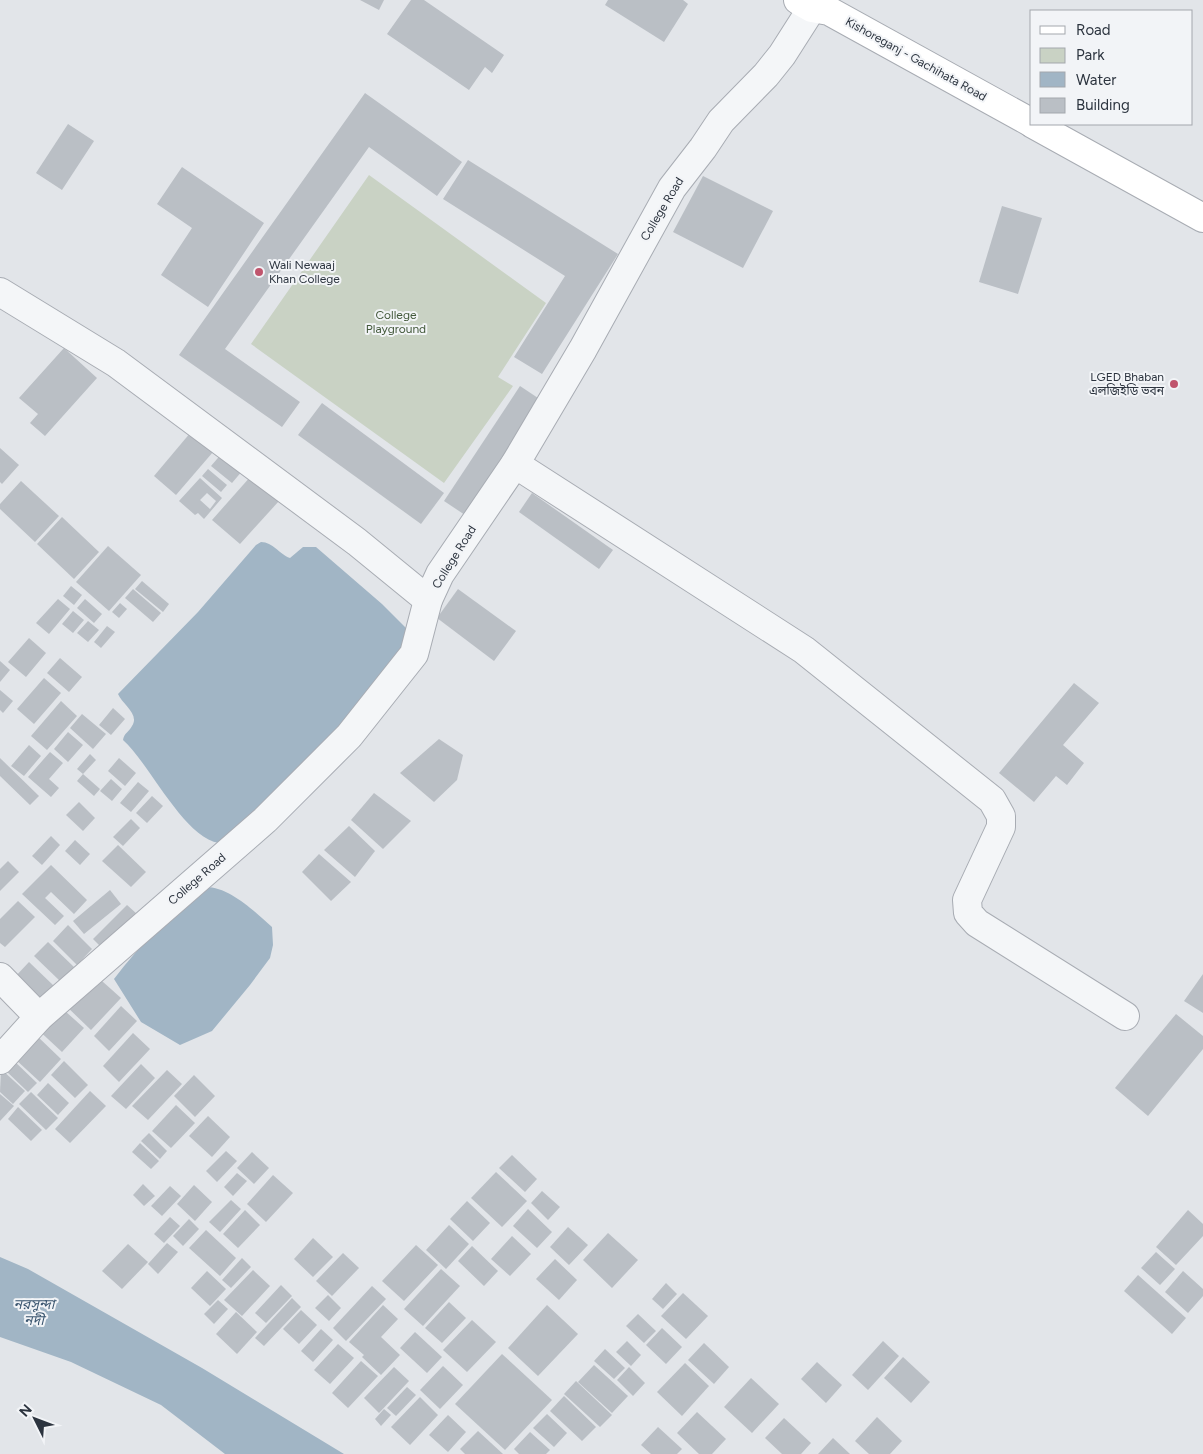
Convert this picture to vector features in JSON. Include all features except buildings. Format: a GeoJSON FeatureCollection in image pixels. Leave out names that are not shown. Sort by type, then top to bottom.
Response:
{"type":"FeatureCollection","features":[{"type":"Feature","properties":{"kind":"main road","name":"Kishoreganj - Gachihata Road"},"geometry":{"type":"LineString","coordinates":[[805,4],[829,11],[1030,123]]}},
{"type":"Feature","properties":{"kind":"main road","name":"Kishoreganj - Gachihata Road"},"geometry":{"type":"LineString","coordinates":[[1034,125],[1203,218]]}},
{"type":"Feature","properties":{"kind":"street","name":"College Road"},"geometry":{"type":"LineString","coordinates":[[0,1060],[39,1017],[265,820],[349,736],[414,654],[428,600],[440,574],[515,464],[583,349],[672,188],[721,122],[766,75],[782,55],[805,4]]}},
{"type":"Feature","properties":{"kind":"street"},"geometry":{"type":"LineString","coordinates":[[0,292],[116,363],[357,542],[428,600]]}},
{"type":"Feature","properties":{"kind":"street"},"geometry":{"type":"LineString","coordinates":[[515,464],[804,650],[992,800],[1001,816],[1001,827],[967,900],[968,913],[977,922],[1126,1016]]}},
{"type":"Feature","properties":{"kind":"street"},"geometry":{"type":"LineString","coordinates":[[0,977],[39,1017]]}},
{"type":"Feature","properties":{"kind":"green space","name":"College Playground"},"geometry":{"type":"Polygon","coordinates":[[[369,175],[546,303],[498,377],[513,386],[444,483],[251,344],[369,175]]]}},
{"type":"Feature","properties":{"kind":"water"},"geometry":{"type":"Polygon","coordinates":[[[261,542],[273,546],[290,558],[303,547],[316,547],[382,604],[408,630],[395,668],[287,781],[219,843],[206,838],[193,828],[123,740],[134,722],[134,717],[118,694],[198,612],[256,545],[261,542]]]}},
{"type":"Feature","properties":{"kind":"water"},"geometry":{"type":"Polygon","coordinates":[[[204,887],[213,888],[232,895],[257,914],[272,927],[273,945],[270,958],[212,1031],[180,1045],[141,1022],[114,979],[145,942],[204,887]]]}},
{"type":"Feature","properties":{"kind":"water","name":"নরসুন্দা নদী"},"geometry":{"type":"Polygon","coordinates":[[[0,1257],[28,1269],[202,1368],[344,1454],[225,1454],[161,1405],[71,1362],[0,1337],[0,1257]]]}},
{"type":"Feature","properties":{"kind":"place","name":"Wali Newaaj Khan College"},"geometry":{"type":"Point","coordinates":[259,272]}},
{"type":"Feature","properties":{"kind":"place","name":"LGED Bhaban এলজিইডি ভবন"},"geometry":{"type":"Point","coordinates":[1174,384]}}]}
